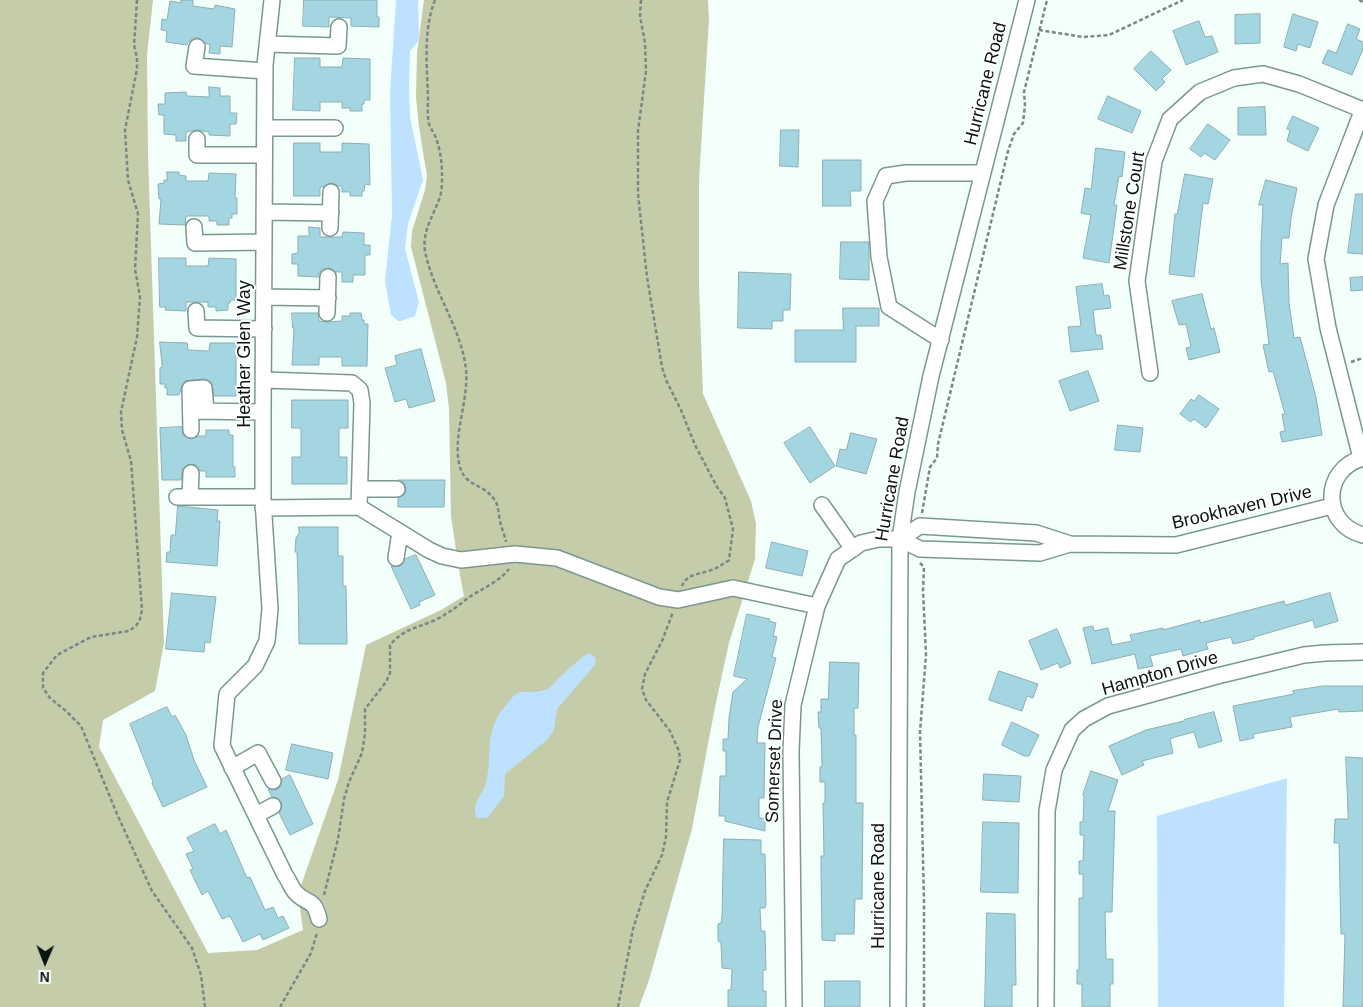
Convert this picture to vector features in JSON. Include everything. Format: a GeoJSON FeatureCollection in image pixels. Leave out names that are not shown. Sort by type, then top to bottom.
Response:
{"type":"FeatureCollection","features":[{"type":"Feature","properties":{"kind":"street","name":"Heather Glen Way"},"geometry":{"type":"LineString","coordinates":[[232,768],[222,746],[226,694],[254,666],[267,641],[270,609],[263,503],[263,412],[265,380],[265,71],[272,0]]}},
{"type":"Feature","properties":{"kind":"street","name":"Hurricane Road"},"geometry":{"type":"LineString","coordinates":[[898,1007],[900,539],[907,492],[929,386],[1027,0]]}},
{"type":"Feature","properties":{"kind":"street"},"geometry":{"type":"LineString","coordinates":[[267,44],[338,46],[339,27]]}},
{"type":"Feature","properties":{"kind":"street"},"geometry":{"type":"LineString","coordinates":[[196,47],[194,66],[265,71]]}},
{"type":"Feature","properties":{"kind":"street","name":"Millstone Court"},"geometry":{"type":"LineString","coordinates":[[1150,373],[1137,281],[1154,161],[1170,119],[1200,92],[1234,78],[1263,74],[1299,84],[1363,109]]}},
{"type":"Feature","properties":{"kind":"street"},"geometry":{"type":"LineString","coordinates":[[1363,109],[1326,205],[1316,259],[1328,328],[1362,458],[1350,463],[1340,471],[1334,482],[1331,494],[1332,506],[1337,517],[1345,526],[1355,533],[1363,535]]}},
{"type":"Feature","properties":{"kind":"street"},"geometry":{"type":"LineString","coordinates":[[265,128],[335,128]]}},
{"type":"Feature","properties":{"kind":"street"},"geometry":{"type":"LineString","coordinates":[[197,139],[196,155],[264,155]]}},
{"type":"Feature","properties":{"kind":"street"},"geometry":{"type":"LineString","coordinates":[[941,340],[889,307],[879,257],[875,201],[886,176],[906,173],[983,173]]}},
{"type":"Feature","properties":{"kind":"street"},"geometry":{"type":"LineString","coordinates":[[330,228],[332,192]]}},
{"type":"Feature","properties":{"kind":"street"},"geometry":{"type":"LineString","coordinates":[[264,212],[331,213]]}},
{"type":"Feature","properties":{"kind":"street"},"geometry":{"type":"LineString","coordinates":[[194,227],[196,243],[264,242]]}},
{"type":"Feature","properties":{"kind":"street"},"geometry":{"type":"LineString","coordinates":[[264,297],[328,305],[328,277]]}},
{"type":"Feature","properties":{"kind":"street"},"geometry":{"type":"LineString","coordinates":[[196,311],[197,328],[264,329]]}},
{"type":"Feature","properties":{"kind":"street"},"geometry":{"type":"LineString","coordinates":[[265,380],[352,383],[360,390],[362,403],[359,507]]}},
{"type":"Feature","properties":{"kind":"street"},"geometry":{"type":"LineString","coordinates":[[191,430],[205,415],[263,412]]}},
{"type":"Feature","properties":{"kind":"street"},"geometry":{"type":"LineString","coordinates":[[191,473],[184,497],[359,507],[442,556],[461,560],[510,554],[557,558],[659,597],[678,600],[733,588],[817,606]]}},
{"type":"Feature","properties":{"kind":"street"},"geometry":{"type":"LineString","coordinates":[[360,489],[397,489]]}},
{"type":"Feature","properties":{"kind":"street"},"geometry":{"type":"LineString","coordinates":[[822,505],[853,550]]}},
{"type":"Feature","properties":{"kind":"street","name":"Brookhaven Drive"},"geometry":{"type":"LineString","coordinates":[[900,539],[920,549],[1040,553],[1070,544],[1176,545],[1332,506]]}},
{"type":"Feature","properties":{"kind":"street"},"geometry":{"type":"LineString","coordinates":[[900,539],[920,526]]}},
{"type":"Feature","properties":{"kind":"street","name":"Brookhaven Drive"},"geometry":{"type":"LineString","coordinates":[[920,526],[1036,533],[1070,544]]}},
{"type":"Feature","properties":{"kind":"street"},"geometry":{"type":"LineString","coordinates":[[396,558],[400,532]]}},
{"type":"Feature","properties":{"kind":"street","name":"Somerset Drive"},"geometry":{"type":"LineString","coordinates":[[794,1007],[791,751],[793,707],[817,606],[838,559],[861,543],[879,539],[900,539]]}},
{"type":"Feature","properties":{"kind":"street","name":"Hampton Drive"},"geometry":{"type":"LineString","coordinates":[[1046,1007],[1048,811],[1054,770],[1072,730],[1084,719],[1108,706],[1217,676],[1304,655],[1325,652],[1363,652]]}},
{"type":"Feature","properties":{"kind":"street"},"geometry":{"type":"LineString","coordinates":[[273,781],[262,751],[232,768],[296,893],[317,908],[319,919]]}},
{"type":"Feature","properties":{"kind":"street"},"geometry":{"type":"LineString","coordinates":[[256,815],[273,806]]}},
{"type":"Feature","properties":{"kind":"path"},"geometry":{"type":"LineString","coordinates":[[137,0],[134,45],[137,58],[136,69],[124,130],[128,180],[138,214],[135,269],[140,297],[137,337],[121,412],[121,423],[131,461],[142,610],[136,626],[129,630],[91,637],[57,655],[43,673],[42,688],[50,698],[81,726],[117,814],[152,891],[192,948],[201,975],[205,1007]]}},
{"type":"Feature","properties":{"kind":"path"},"geometry":{"type":"LineString","coordinates":[[323,897],[338,839],[344,799],[362,752],[365,734],[365,709],[386,682],[390,673],[390,646],[403,632],[449,613],[501,577],[508,571],[510,566],[510,554],[499,520],[496,501],[492,496],[462,475],[458,446],[465,402],[466,370],[453,324],[433,278],[425,251],[428,222],[440,196],[442,181],[440,152],[430,124],[428,108],[428,36],[435,0]]}},
{"type":"Feature","properties":{"kind":"path"},"geometry":{"type":"LineString","coordinates":[[618,1007],[633,929],[646,889],[662,855],[666,837],[667,802],[680,760],[679,751],[670,731],[646,700],[642,689],[645,674],[662,641],[684,579],[696,573],[708,572],[720,567],[729,560],[733,529],[724,498],[695,445],[662,367],[647,277],[638,194],[638,131],[646,71],[645,43],[640,16],[641,0]]}},
{"type":"Feature","properties":{"kind":"path"},"geometry":{"type":"LineString","coordinates":[[920,526],[930,467],[937,458],[938,444],[1008,151],[1014,134],[1023,123],[1024,92],[1047,0]]}},
{"type":"Feature","properties":{"kind":"path"},"geometry":{"type":"LineString","coordinates":[[1039,30],[1083,37],[1109,35],[1183,0]]}},
{"type":"Feature","properties":{"kind":"path"},"geometry":{"type":"LineString","coordinates":[[1359,0],[1363,2]]}},
{"type":"Feature","properties":{"kind":"path"},"geometry":{"type":"LineString","coordinates":[[920,549],[919,562],[924,568],[923,591],[926,655],[920,732],[924,893],[924,1007]]}},
{"type":"Feature","properties":{"kind":"path"},"geometry":{"type":"LineString","coordinates":[[280,1007],[311,953],[319,919]]}},
{"type":"Feature","properties":{"kind":"green space"},"geometry":{"type":"Polygon","coordinates":[[[0,0],[153,0],[147,55],[148,154],[164,643],[155,691],[103,720],[99,747],[208,953],[257,950],[303,930],[298,894],[338,780],[366,645],[441,610],[464,596],[451,517],[449,409],[446,383],[411,247],[412,231],[425,190],[427,176],[416,97],[417,53],[424,0],[708,0],[709,19],[699,180],[699,285],[703,394],[751,501],[756,524],[755,559],[729,643],[692,829],[649,980],[639,1007],[0,1007],[0,0]]]}},
{"type":"Feature","properties":{"kind":"water"},"geometry":{"type":"Polygon","coordinates":[[[396,0],[418,0],[419,36],[418,42],[410,51],[409,87],[410,117],[423,180],[408,224],[405,249],[419,302],[415,316],[401,321],[398,321],[391,315],[385,281],[392,215],[390,93],[396,0]]]}},
{"type":"Feature","properties":{"kind":"water"},"geometry":{"type":"Polygon","coordinates":[[[589,653],[594,656],[596,661],[594,666],[557,709],[554,730],[547,740],[505,774],[504,796],[487,818],[477,818],[475,808],[486,783],[491,734],[499,715],[516,694],[549,688],[573,665],[589,653]]]}},
{"type":"Feature","properties":{"kind":"water"},"geometry":{"type":"Polygon","coordinates":[[[1287,778],[1284,1007],[1158,1007],[1157,816],[1287,778]]]}},
{"type":"Feature","properties":{"kind":"building"},"geometry":{"type":"Polygon","coordinates":[[[181,0],[193,0],[193,6],[214,9],[215,5],[235,9],[232,47],[220,46],[220,54],[209,53],[210,44],[206,44],[199,38],[194,38],[187,45],[166,42],[167,31],[161,30],[162,19],[167,20],[170,1],[181,3],[181,0]]]}},
{"type":"Feature","properties":{"kind":"building"},"geometry":{"type":"Polygon","coordinates":[[[304,0],[377,0],[379,27],[351,26],[351,18],[329,17],[329,27],[303,26],[304,0]]]}},
{"type":"Feature","properties":{"kind":"building"},"geometry":{"type":"Polygon","coordinates":[[[1260,14],[1260,43],[1235,44],[1235,15],[1260,14]]]}},
{"type":"Feature","properties":{"kind":"building"},"geometry":{"type":"Polygon","coordinates":[[[1293,14],[1318,22],[1310,48],[1298,44],[1296,51],[1284,47],[1293,14]]]}},
{"type":"Feature","properties":{"kind":"building"},"geometry":{"type":"Polygon","coordinates":[[[1199,21],[1205,37],[1212,36],[1218,52],[1186,65],[1173,31],[1199,21]]]}},
{"type":"Feature","properties":{"kind":"building"},"geometry":{"type":"Polygon","coordinates":[[[1348,24],[1360,29],[1356,39],[1363,42],[1363,49],[1352,75],[1322,63],[1328,50],[1336,53],[1348,24]]]}},
{"type":"Feature","properties":{"kind":"building"},"geometry":{"type":"Polygon","coordinates":[[[1151,51],[1171,70],[1162,79],[1165,82],[1156,91],[1134,69],[1151,51]]]}},
{"type":"Feature","properties":{"kind":"building"},"geometry":{"type":"Polygon","coordinates":[[[295,58],[320,58],[320,67],[342,67],[343,58],[370,59],[370,100],[364,100],[362,111],[350,111],[350,108],[342,108],[342,102],[320,102],[320,111],[293,110],[295,58]]]}},
{"type":"Feature","properties":{"kind":"building"},"geometry":{"type":"Polygon","coordinates":[[[209,87],[220,88],[220,96],[230,96],[230,113],[237,113],[236,124],[230,124],[230,136],[209,135],[209,132],[197,130],[186,132],[186,141],[176,141],[176,135],[164,134],[164,115],[159,115],[158,104],[165,104],[165,93],[186,92],[187,96],[209,97],[209,87]]]}},
{"type":"Feature","properties":{"kind":"building"},"geometry":{"type":"Polygon","coordinates":[[[1108,96],[1141,111],[1132,133],[1098,119],[1108,96]]]}},
{"type":"Feature","properties":{"kind":"building"},"geometry":{"type":"Polygon","coordinates":[[[1265,107],[1266,135],[1238,135],[1238,108],[1265,107]]]}},
{"type":"Feature","properties":{"kind":"building"},"geometry":{"type":"Polygon","coordinates":[[[1293,116],[1319,128],[1308,151],[1287,141],[1290,130],[1287,129],[1293,116]]]}},
{"type":"Feature","properties":{"kind":"building"},"geometry":{"type":"Polygon","coordinates":[[[1208,124],[1230,140],[1215,160],[1204,153],[1201,157],[1190,149],[1208,124]]]}},
{"type":"Feature","properties":{"kind":"building"},"geometry":{"type":"Polygon","coordinates":[[[781,130],[799,130],[798,167],[780,166],[781,130]]]}},
{"type":"Feature","properties":{"kind":"building"},"geometry":{"type":"Polygon","coordinates":[[[294,143],[320,143],[320,152],[342,152],[342,143],[369,144],[370,185],[365,184],[362,196],[350,196],[350,192],[342,192],[342,187],[331,183],[320,187],[320,196],[294,196],[294,143]]]}},
{"type":"Feature","properties":{"kind":"building"},"geometry":{"type":"Polygon","coordinates":[[[1096,148],[1125,152],[1122,177],[1119,176],[1114,205],[1117,205],[1109,263],[1083,258],[1091,215],[1081,213],[1085,188],[1091,189],[1096,148]]]}},
{"type":"Feature","properties":{"kind":"building"},"geometry":{"type":"Polygon","coordinates":[[[823,160],[861,160],[861,191],[850,191],[851,206],[823,206],[823,160]]]}},
{"type":"Feature","properties":{"kind":"building"},"geometry":{"type":"Polygon","coordinates":[[[167,172],[179,172],[179,175],[186,176],[186,181],[208,181],[209,173],[236,174],[235,198],[237,198],[237,214],[232,214],[232,218],[229,218],[229,225],[217,225],[217,221],[209,221],[209,216],[186,216],[185,225],[159,224],[161,199],[159,199],[158,184],[164,183],[164,180],[167,180],[167,172]]]}},
{"type":"Feature","properties":{"kind":"building"},"geometry":{"type":"Polygon","coordinates":[[[1185,174],[1213,179],[1208,204],[1203,203],[1194,277],[1169,274],[1175,214],[1177,214],[1185,174]]]}},
{"type":"Feature","properties":{"kind":"building"},"geometry":{"type":"Polygon","coordinates":[[[1266,180],[1297,188],[1289,238],[1282,238],[1280,264],[1288,263],[1289,303],[1294,338],[1300,337],[1316,397],[1322,435],[1282,442],[1280,432],[1285,431],[1282,414],[1285,414],[1273,371],[1269,372],[1263,345],[1269,344],[1261,280],[1263,205],[1259,205],[1266,180]]]}},
{"type":"Feature","properties":{"kind":"building"},"geometry":{"type":"Polygon","coordinates":[[[1356,194],[1363,194],[1363,254],[1348,253],[1356,194]]]}},
{"type":"Feature","properties":{"kind":"building"},"geometry":{"type":"Polygon","coordinates":[[[309,227],[320,228],[320,237],[342,237],[343,232],[364,233],[364,245],[370,245],[370,255],[365,255],[365,275],[353,275],[353,282],[342,282],[342,272],[336,272],[328,268],[319,272],[319,277],[298,276],[298,264],[292,264],[292,254],[298,253],[298,236],[309,236],[309,227]]]}},
{"type":"Feature","properties":{"kind":"building"},"geometry":{"type":"Polygon","coordinates":[[[841,242],[869,242],[869,280],[840,279],[841,242]]]}},
{"type":"Feature","properties":{"kind":"building"},"geometry":{"type":"Polygon","coordinates":[[[159,258],[186,258],[186,266],[208,266],[209,258],[236,259],[236,300],[231,300],[228,303],[228,310],[216,311],[216,307],[208,307],[208,302],[186,302],[186,311],[165,310],[166,307],[160,307],[159,258]]]}},
{"type":"Feature","properties":{"kind":"building"},"geometry":{"type":"Polygon","coordinates":[[[739,272],[791,274],[790,310],[783,310],[783,321],[772,321],[772,329],[738,328],[739,272]]]}},
{"type":"Feature","properties":{"kind":"building"},"geometry":{"type":"Polygon","coordinates":[[[1363,277],[1363,290],[1351,291],[1350,278],[1363,277]]]}},
{"type":"Feature","properties":{"kind":"building"},"geometry":{"type":"Polygon","coordinates":[[[1102,284],[1104,296],[1109,295],[1111,308],[1093,310],[1096,335],[1101,335],[1103,349],[1071,352],[1068,327],[1081,326],[1076,287],[1102,284]]]}},
{"type":"Feature","properties":{"kind":"building"},"geometry":{"type":"Polygon","coordinates":[[[1202,294],[1211,329],[1214,328],[1220,352],[1189,360],[1186,348],[1191,347],[1186,324],[1179,325],[1172,301],[1202,294]]]}},
{"type":"Feature","properties":{"kind":"building"},"geometry":{"type":"Polygon","coordinates":[[[843,308],[879,308],[879,326],[856,326],[856,362],[795,362],[795,330],[843,330],[843,308]]]}},
{"type":"Feature","properties":{"kind":"building"},"geometry":{"type":"Polygon","coordinates":[[[292,313],[318,313],[319,321],[327,322],[342,321],[342,316],[350,316],[350,313],[361,313],[364,324],[368,324],[367,366],[342,366],[342,357],[319,357],[319,365],[292,365],[294,328],[292,313]]]}},
{"type":"Feature","properties":{"kind":"building"},"geometry":{"type":"Polygon","coordinates":[[[160,342],[187,343],[188,350],[209,351],[210,343],[236,343],[236,396],[214,396],[212,383],[203,379],[185,381],[179,395],[167,395],[165,384],[160,384],[160,368],[162,367],[160,342]]]}},
{"type":"Feature","properties":{"kind":"building"},"geometry":{"type":"Polygon","coordinates":[[[421,349],[435,401],[409,408],[406,399],[395,402],[385,368],[397,365],[395,356],[421,349]]]}},
{"type":"Feature","properties":{"kind":"building"},"geometry":{"type":"Polygon","coordinates":[[[1088,371],[1099,401],[1070,411],[1059,381],[1088,371]]]}},
{"type":"Feature","properties":{"kind":"building"},"geometry":{"type":"Polygon","coordinates":[[[1199,395],[1219,409],[1206,428],[1194,419],[1191,422],[1180,414],[1191,399],[1194,401],[1199,395]]]}},
{"type":"Feature","properties":{"kind":"building"},"geometry":{"type":"Polygon","coordinates":[[[292,400],[348,400],[348,428],[339,428],[339,457],[347,457],[347,484],[292,484],[292,457],[301,457],[301,428],[292,428],[292,400]]]}},
{"type":"Feature","properties":{"kind":"building"},"geometry":{"type":"Polygon","coordinates":[[[1118,425],[1143,428],[1140,452],[1115,450],[1118,425]]]}},
{"type":"Feature","properties":{"kind":"building"},"geometry":{"type":"Polygon","coordinates":[[[182,427],[183,435],[191,439],[198,436],[206,436],[206,430],[229,430],[229,435],[233,435],[233,467],[235,467],[235,477],[206,477],[206,471],[200,471],[196,465],[191,464],[183,468],[181,480],[162,480],[160,428],[182,427]]]}},
{"type":"Feature","properties":{"kind":"building"},"geometry":{"type":"Polygon","coordinates":[[[810,427],[835,466],[810,483],[784,443],[810,427]]]}},
{"type":"Feature","properties":{"kind":"building"},"geometry":{"type":"Polygon","coordinates":[[[851,433],[877,439],[866,474],[836,466],[840,449],[846,450],[851,433]]]}},
{"type":"Feature","properties":{"kind":"building"},"geometry":{"type":"Polygon","coordinates":[[[399,480],[445,480],[444,507],[398,507],[398,498],[405,494],[406,489],[405,484],[399,480]]]}},
{"type":"Feature","properties":{"kind":"building"},"geometry":{"type":"Polygon","coordinates":[[[178,506],[218,510],[217,521],[220,521],[217,566],[166,562],[167,552],[170,552],[171,535],[175,535],[178,506]]]}},
{"type":"Feature","properties":{"kind":"building"},"geometry":{"type":"Polygon","coordinates":[[[299,527],[338,527],[338,556],[343,556],[343,586],[346,586],[347,644],[299,644],[297,552],[295,552],[299,527]]]}},
{"type":"Feature","properties":{"kind":"building"},"geometry":{"type":"Polygon","coordinates":[[[772,542],[808,551],[802,576],[766,568],[772,542]]]}},
{"type":"Feature","properties":{"kind":"building"},"geometry":{"type":"Polygon","coordinates":[[[416,555],[435,595],[419,602],[420,605],[411,609],[391,566],[400,566],[405,559],[416,555]]]}},
{"type":"Feature","properties":{"kind":"building"},"geometry":{"type":"Polygon","coordinates":[[[172,593],[216,597],[210,643],[205,642],[204,652],[166,649],[172,593]]]}},
{"type":"Feature","properties":{"kind":"building"},"geometry":{"type":"Polygon","coordinates":[[[1330,593],[1338,621],[1315,628],[1313,620],[1233,644],[1231,637],[1206,643],[1208,649],[1183,656],[1181,649],[1150,656],[1153,666],[1138,669],[1135,654],[1092,664],[1083,628],[1093,626],[1094,631],[1108,628],[1112,645],[1132,641],[1130,635],[1163,628],[1163,630],[1200,620],[1200,623],[1284,601],[1285,605],[1330,593]]]}},
{"type":"Feature","properties":{"kind":"building"},"geometry":{"type":"Polygon","coordinates":[[[747,614],[770,619],[769,621],[776,623],[773,636],[777,637],[772,657],[776,658],[758,727],[757,743],[765,743],[764,798],[759,798],[759,818],[765,818],[765,831],[725,821],[725,816],[719,816],[720,776],[726,776],[726,751],[723,751],[723,739],[728,739],[733,692],[747,679],[734,676],[747,614]]]}},
{"type":"Feature","properties":{"kind":"building"},"geometry":{"type":"Polygon","coordinates":[[[1057,629],[1071,663],[1060,668],[1058,663],[1041,670],[1029,641],[1057,629]]]}},
{"type":"Feature","properties":{"kind":"building"},"geometry":{"type":"Polygon","coordinates":[[[830,662],[859,663],[858,708],[854,708],[854,735],[856,735],[856,803],[863,803],[862,899],[855,899],[854,934],[835,934],[835,941],[822,940],[821,856],[824,856],[823,803],[825,803],[825,782],[820,782],[820,767],[822,767],[821,728],[819,728],[818,712],[821,712],[821,699],[828,699],[830,662]]]}},
{"type":"Feature","properties":{"kind":"building"},"geometry":{"type":"Polygon","coordinates":[[[999,671],[1038,684],[1033,698],[1027,696],[1022,711],[989,700],[999,671]]]}},
{"type":"Feature","properties":{"kind":"building"},"geometry":{"type":"Polygon","coordinates":[[[1323,686],[1363,686],[1363,711],[1339,712],[1339,709],[1290,717],[1292,727],[1253,734],[1254,738],[1240,741],[1233,706],[1294,694],[1293,691],[1323,686]]]}},
{"type":"Feature","properties":{"kind":"building"},"geometry":{"type":"Polygon","coordinates":[[[167,707],[172,717],[175,715],[186,735],[194,760],[207,787],[163,807],[130,724],[167,707]]]}},
{"type":"Feature","properties":{"kind":"building"},"geometry":{"type":"Polygon","coordinates":[[[1214,712],[1222,741],[1199,748],[1194,732],[1175,737],[1170,739],[1173,753],[1142,761],[1144,765],[1122,775],[1109,746],[1146,730],[1214,712]]]}},
{"type":"Feature","properties":{"kind":"building"},"geometry":{"type":"Polygon","coordinates":[[[1012,722],[1039,735],[1029,756],[1024,756],[1002,745],[1012,722]]]}},
{"type":"Feature","properties":{"kind":"building"},"geometry":{"type":"Polygon","coordinates":[[[292,744],[333,753],[328,779],[286,770],[292,744]]]}},
{"type":"Feature","properties":{"kind":"building"},"geometry":{"type":"Polygon","coordinates":[[[1346,757],[1363,758],[1363,1007],[1343,1007],[1345,934],[1341,934],[1339,843],[1334,843],[1335,819],[1348,819],[1346,757]]]}},
{"type":"Feature","properties":{"kind":"building"},"geometry":{"type":"Polygon","coordinates":[[[1091,771],[1118,780],[1108,811],[1115,811],[1112,912],[1105,912],[1106,959],[1113,959],[1113,984],[1110,984],[1110,1007],[1082,1007],[1082,984],[1077,984],[1077,970],[1079,970],[1079,898],[1083,898],[1083,874],[1079,874],[1079,861],[1083,861],[1084,835],[1080,835],[1080,822],[1083,822],[1083,795],[1091,771]]]}},
{"type":"Feature","properties":{"kind":"building"},"geometry":{"type":"Polygon","coordinates":[[[984,774],[1021,776],[1019,802],[983,800],[984,774]]]}},
{"type":"Feature","properties":{"kind":"building"},"geometry":{"type":"Polygon","coordinates":[[[290,775],[313,824],[290,835],[279,813],[282,807],[281,802],[278,798],[272,797],[268,789],[278,789],[281,786],[282,779],[290,775]]]}},
{"type":"Feature","properties":{"kind":"building"},"geometry":{"type":"Polygon","coordinates":[[[983,822],[1019,823],[1018,893],[981,892],[983,822]]]}},
{"type":"Feature","properties":{"kind":"building"},"geometry":{"type":"Polygon","coordinates":[[[215,824],[220,834],[226,830],[247,878],[250,877],[265,910],[273,907],[278,918],[283,916],[289,928],[263,940],[260,934],[243,942],[230,916],[222,919],[208,891],[202,895],[190,870],[193,869],[186,854],[194,851],[187,838],[215,824]]]}},
{"type":"Feature","properties":{"kind":"building"},"geometry":{"type":"Polygon","coordinates":[[[724,839],[761,840],[761,854],[765,854],[766,904],[765,908],[760,908],[761,931],[765,931],[766,970],[763,970],[763,991],[766,991],[766,1007],[728,1007],[728,990],[731,990],[732,969],[722,968],[721,943],[718,941],[718,924],[721,923],[722,916],[724,839]]]}},
{"type":"Feature","properties":{"kind":"building"},"geometry":{"type":"Polygon","coordinates":[[[987,913],[1015,914],[1016,985],[1012,985],[1012,1007],[985,1007],[987,913]]]}},
{"type":"Feature","properties":{"kind":"building"},"geometry":{"type":"Polygon","coordinates":[[[825,981],[860,981],[860,1007],[825,1007],[825,981]]]}}]}
